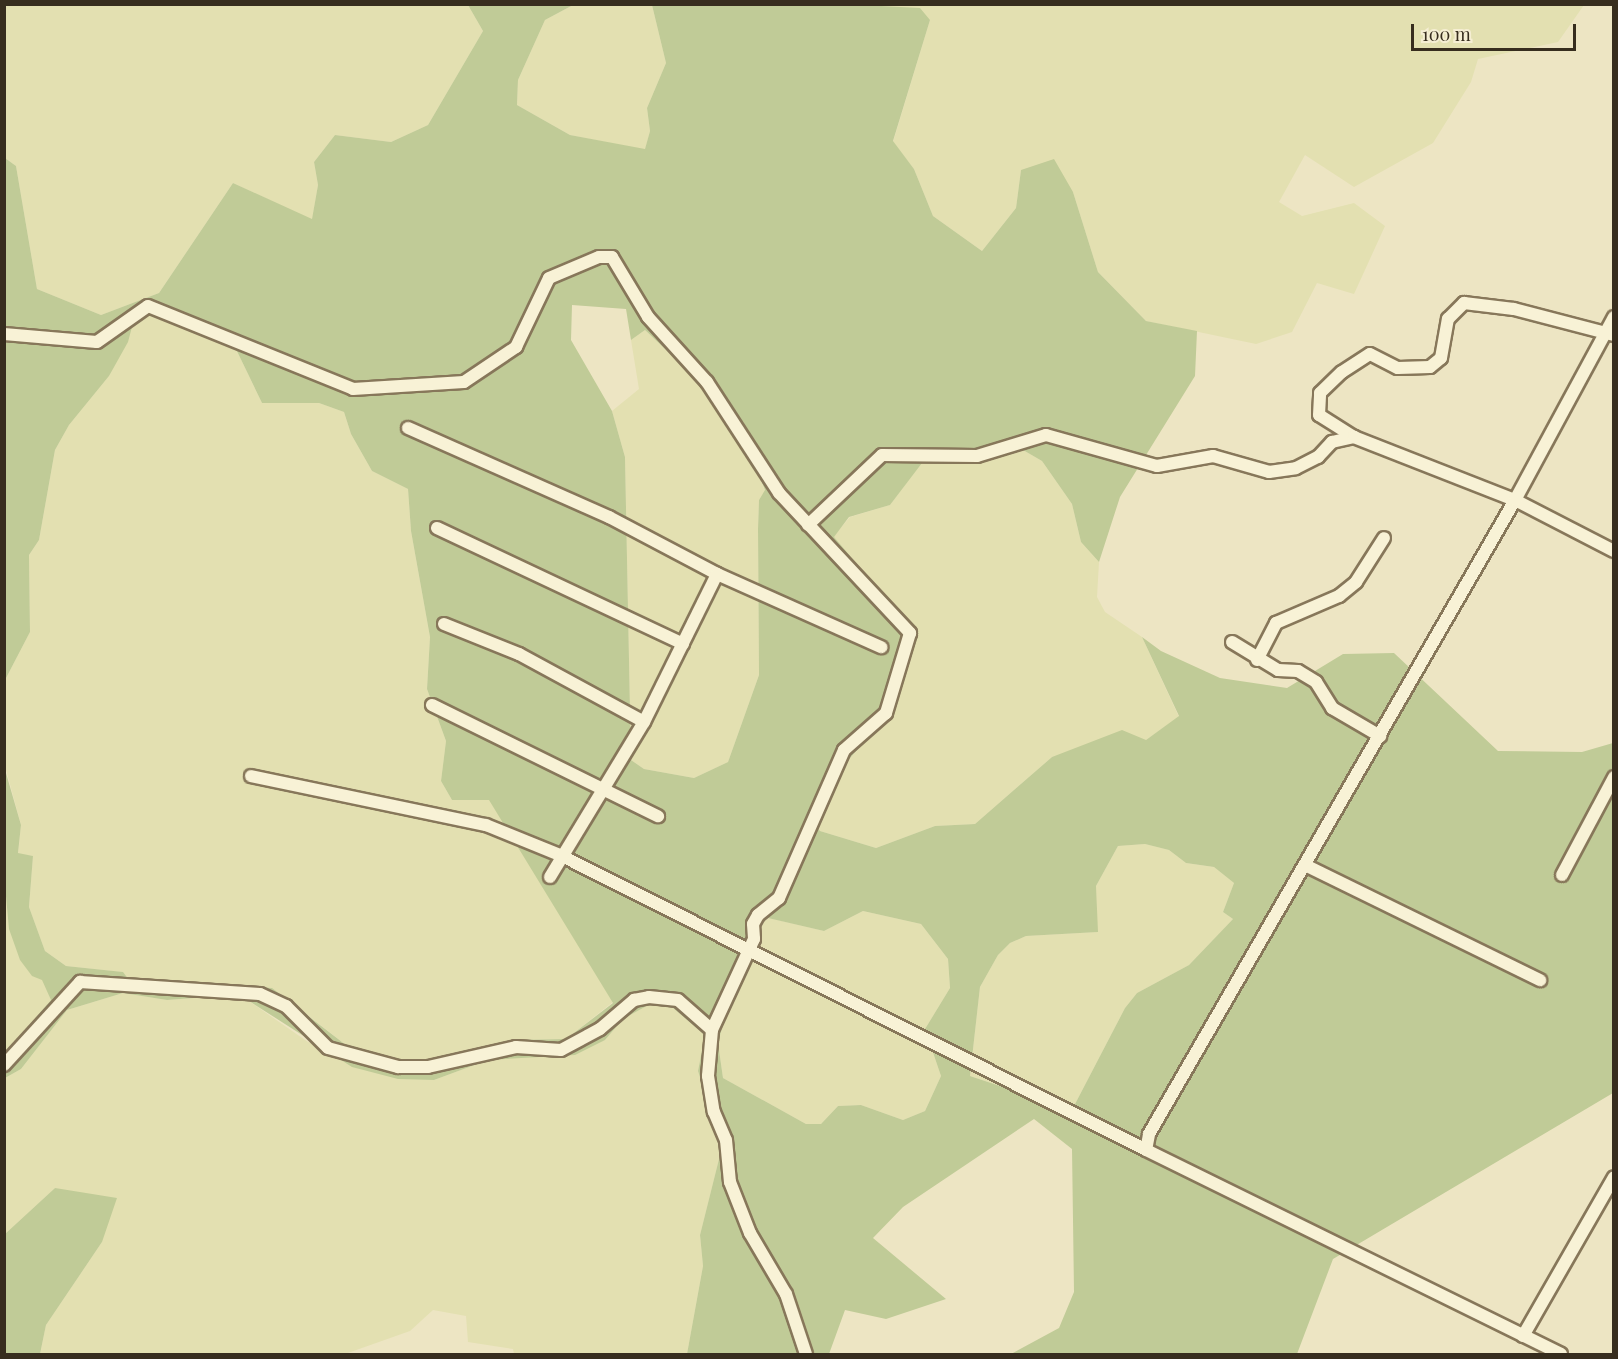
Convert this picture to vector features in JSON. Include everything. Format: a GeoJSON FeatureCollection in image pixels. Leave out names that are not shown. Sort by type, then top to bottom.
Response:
{"type":"FeatureCollection","features":[{"type":"Feature","properties":{"kind":"street"},"geometry":{"type":"LineString","coordinates":[[4,334],[97,342],[148,306],[353,389],[464,382],[516,347],[549,278],[600,257],[612,257],[648,317],[707,382],[779,493],[910,633],[886,713],[844,750],[779,898],[758,915],[753,924],[754,939],[712,1030],[708,1076],[714,1112],[726,1140],[730,1182],[750,1233],[786,1294],[806,1354]]}},
{"type":"Feature","properties":{"kind":"street"},"geometry":{"type":"LineString","coordinates":[[1609,334],[1514,309],[1464,303],[1448,319],[1441,358],[1430,367],[1398,368],[1370,354],[1342,372],[1320,393],[1319,416],[1354,437],[1515,500],[1614,551]]}},
{"type":"Feature","properties":{"kind":"street"},"geometry":{"type":"LineString","coordinates":[[1146,1150],[1149,1134],[1515,500],[1609,334],[1614,317]]}},
{"type":"Feature","properties":{"kind":"street"},"geometry":{"type":"LineString","coordinates":[[408,428],[609,517],[717,574],[881,647]]}},
{"type":"Feature","properties":{"kind":"street"},"geometry":{"type":"LineString","coordinates":[[808,525],[882,455],[977,456],[1046,435],[1157,466],[1213,456],[1269,472],[1296,468],[1318,457],[1332,442],[1354,437]]}},
{"type":"Feature","properties":{"kind":"street"},"geometry":{"type":"LineString","coordinates":[[437,528],[682,644]]}},
{"type":"Feature","properties":{"kind":"street"},"geometry":{"type":"LineString","coordinates":[[1257,660],[1276,623],[1339,596],[1356,582],[1384,538]]}},
{"type":"Feature","properties":{"kind":"street"},"geometry":{"type":"LineString","coordinates":[[550,878],[560,855],[644,722],[717,574]]}},
{"type":"Feature","properties":{"kind":"street"},"geometry":{"type":"LineString","coordinates":[[444,624],[519,654],[644,722]]}},
{"type":"Feature","properties":{"kind":"street"},"geometry":{"type":"LineString","coordinates":[[1232,642],[1257,660],[1278,670],[1298,671],[1316,682],[1332,708],[1380,736]]}},
{"type":"Feature","properties":{"kind":"street"},"geometry":{"type":"LineString","coordinates":[[432,705],[658,816]]}},
{"type":"Feature","properties":{"kind":"street"},"geometry":{"type":"LineString","coordinates":[[250,776],[486,825],[560,855],[1146,1150],[1561,1354]]}},
{"type":"Feature","properties":{"kind":"street"},"geometry":{"type":"LineString","coordinates":[[1562,874],[1614,777]]}},
{"type":"Feature","properties":{"kind":"street"},"geometry":{"type":"LineString","coordinates":[[1305,866],[1540,980]]}},
{"type":"Feature","properties":{"kind":"street"},"geometry":{"type":"LineString","coordinates":[[4,1065],[80,982],[260,994],[286,1006],[328,1048],[398,1067],[428,1067],[516,1047],[561,1050],[600,1029],[634,1000],[649,997],[678,1000],[712,1030]]}},
{"type":"Feature","properties":{"kind":"street"},"geometry":{"type":"LineString","coordinates":[[1523,1336],[1614,1177]]}},
{"type":"Feature","properties":{"kind":"shaded area"},"geometry":{"type":"Polygon","coordinates":[[[4,5],[468,5],[483,31],[428,125],[391,142],[335,135],[314,162],[318,185],[312,220],[233,183],[159,293],[101,315],[37,289],[16,166],[5,158],[4,5]]]}},
{"type":"Feature","properties":{"kind":"shaded area"},"geometry":{"type":"Polygon","coordinates":[[[573,5],[652,5],[666,63],[647,108],[650,131],[645,150],[570,135],[517,105],[518,80],[545,20],[573,5]]]}},
{"type":"Feature","properties":{"kind":"shaded area"},"geometry":{"type":"Polygon","coordinates":[[[842,5],[1584,5],[1558,42],[1478,59],[1471,82],[1433,143],[1354,187],[1305,155],[1279,202],[1302,216],[1354,203],[1385,226],[1354,294],[1317,283],[1292,332],[1256,344],[1146,321],[1098,272],[1073,192],[1021,170],[1016,208],[982,251],[933,216],[914,169],[893,142],[930,20],[842,5]]]}},
{"type":"Feature","properties":{"kind":"shaded area"},"geometry":{"type":"Polygon","coordinates":[[[149,315],[234,345],[262,403],[319,403],[344,412],[351,434],[372,471],[408,489],[411,531],[430,637],[427,689],[446,741],[441,781],[452,800],[489,799],[613,1002],[566,1039],[513,1040],[427,1064],[351,1049],[305,1013],[214,983],[129,980],[122,972],[66,966],[45,951],[29,907],[33,856],[18,854],[21,825],[5,766],[5,680],[30,632],[29,555],[39,540],[55,450],[69,425],[109,376],[133,323],[149,315]]]}},
{"type":"Feature","properties":{"kind":"shaded area"},"geometry":{"type":"Polygon","coordinates":[[[645,330],[701,383],[755,465],[765,491],[759,500],[758,529],[759,675],[728,762],[694,778],[644,769],[631,760],[625,457],[612,411],[639,389],[631,340],[645,330]]]}},
{"type":"Feature","properties":{"kind":"shaded area"},"geometry":{"type":"Polygon","coordinates":[[[1023,450],[1042,461],[1072,504],[1081,542],[1099,562],[1097,597],[1105,612],[1142,637],[1179,717],[1146,740],[1052,757],[975,824],[935,826],[876,848],[820,831],[817,827],[845,764],[880,725],[889,600],[855,566],[833,537],[850,517],[890,505],[921,463],[980,463],[1023,450]]]}},
{"type":"Feature","properties":{"kind":"shaded area"},"geometry":{"type":"Polygon","coordinates":[[[1145,844],[1169,850],[1186,863],[1214,867],[1234,883],[1223,912],[1233,919],[1189,965],[1137,993],[1125,1008],[1074,1106],[1063,1107],[970,1076],[980,987],[998,955],[1010,943],[1026,936],[1097,932],[1096,886],[1118,846],[1145,844]]]}},
{"type":"Feature","properties":{"kind":"shaded area"},"geometry":{"type":"Polygon","coordinates":[[[4,874],[51,1000],[19,1037],[5,1061],[4,874]]]}},
{"type":"Feature","properties":{"kind":"shaded area"},"geometry":{"type":"Polygon","coordinates":[[[863,911],[921,924],[948,959],[950,988],[925,1029],[941,1076],[925,1111],[903,1120],[861,1105],[838,1106],[821,1124],[806,1124],[723,1078],[718,1043],[731,994],[760,923],[769,918],[824,931],[863,911]]]}},
{"type":"Feature","properties":{"kind":"shaded area"},"geometry":{"type":"Polygon","coordinates":[[[123,993],[167,1000],[207,997],[246,999],[308,1042],[434,1080],[488,1060],[605,1040],[623,1019],[652,1003],[673,1008],[705,1035],[698,1071],[722,1147],[700,1235],[703,1266],[687,1354],[514,1354],[513,1349],[468,1342],[466,1316],[433,1310],[410,1331],[345,1354],[40,1354],[46,1325],[102,1242],[55,1188],[5,1234],[5,1078],[21,1069],[67,1010],[123,993]]]}},
{"type":"Feature","properties":{"kind":"green space"},"geometry":{"type":"Polygon","coordinates":[[[842,4],[920,8],[930,20],[893,141],[914,169],[933,216],[982,251],[1016,208],[1021,170],[1054,159],[1073,192],[1098,272],[1146,321],[1197,331],[1195,376],[1120,497],[1099,562],[1081,542],[1072,504],[1042,461],[1023,450],[980,463],[922,463],[890,505],[849,517],[834,537],[918,636],[895,706],[845,764],[817,827],[820,831],[876,848],[935,826],[975,824],[1052,757],[1122,730],[1146,740],[1179,716],[1142,637],[1161,651],[1220,678],[1287,688],[1343,654],[1394,653],[1498,751],[1582,752],[1613,743],[1613,1093],[1333,1259],[1297,1354],[1011,1354],[1059,1328],[1074,1292],[1072,1149],[1034,1119],[903,1207],[873,1238],[946,1299],[886,1319],[845,1310],[829,1354],[687,1354],[703,1266],[700,1235],[722,1147],[698,1071],[705,1035],[673,1008],[652,1003],[623,1019],[605,1040],[575,1055],[488,1060],[434,1080],[398,1079],[352,1067],[246,999],[207,997],[167,1000],[123,993],[67,1010],[21,1069],[5,1078],[5,1061],[19,1037],[51,1000],[42,980],[32,976],[20,960],[9,929],[4,874],[4,766],[21,825],[18,853],[33,856],[29,907],[45,951],[66,966],[123,972],[129,980],[272,988],[351,1049],[427,1064],[513,1040],[566,1039],[613,1003],[489,800],[452,800],[441,781],[446,741],[427,689],[430,637],[411,531],[408,489],[372,471],[351,434],[344,412],[319,403],[262,403],[234,345],[149,315],[133,323],[128,342],[109,376],[69,425],[55,450],[39,540],[29,555],[30,632],[5,680],[5,158],[16,166],[37,289],[101,315],[159,293],[233,183],[312,219],[318,185],[314,162],[335,135],[391,142],[428,125],[483,31],[468,5],[573,5],[545,20],[518,80],[517,105],[570,135],[645,149],[650,131],[647,108],[666,63],[652,5],[842,4]],[[572,305],[571,340],[612,411],[625,457],[631,760],[644,769],[694,778],[728,762],[759,675],[758,529],[759,500],[765,490],[755,465],[701,383],[645,330],[631,340],[626,309],[572,305]],[[1145,844],[1118,846],[1096,886],[1098,932],[1026,936],[1010,943],[998,955],[980,987],[970,1076],[1063,1107],[1074,1106],[1125,1008],[1137,993],[1189,965],[1233,919],[1223,912],[1234,883],[1214,867],[1186,863],[1169,850],[1145,844]],[[863,911],[824,931],[768,918],[760,923],[757,948],[731,995],[718,1043],[723,1078],[806,1124],[821,1124],[838,1106],[861,1105],[903,1120],[925,1111],[941,1076],[925,1029],[950,988],[948,959],[921,924],[863,911]]]}},
{"type":"Feature","properties":{"kind":"green space"},"geometry":{"type":"Polygon","coordinates":[[[55,1188],[117,1198],[102,1242],[46,1325],[40,1354],[5,1354],[5,1234],[55,1188]]]}}]}
